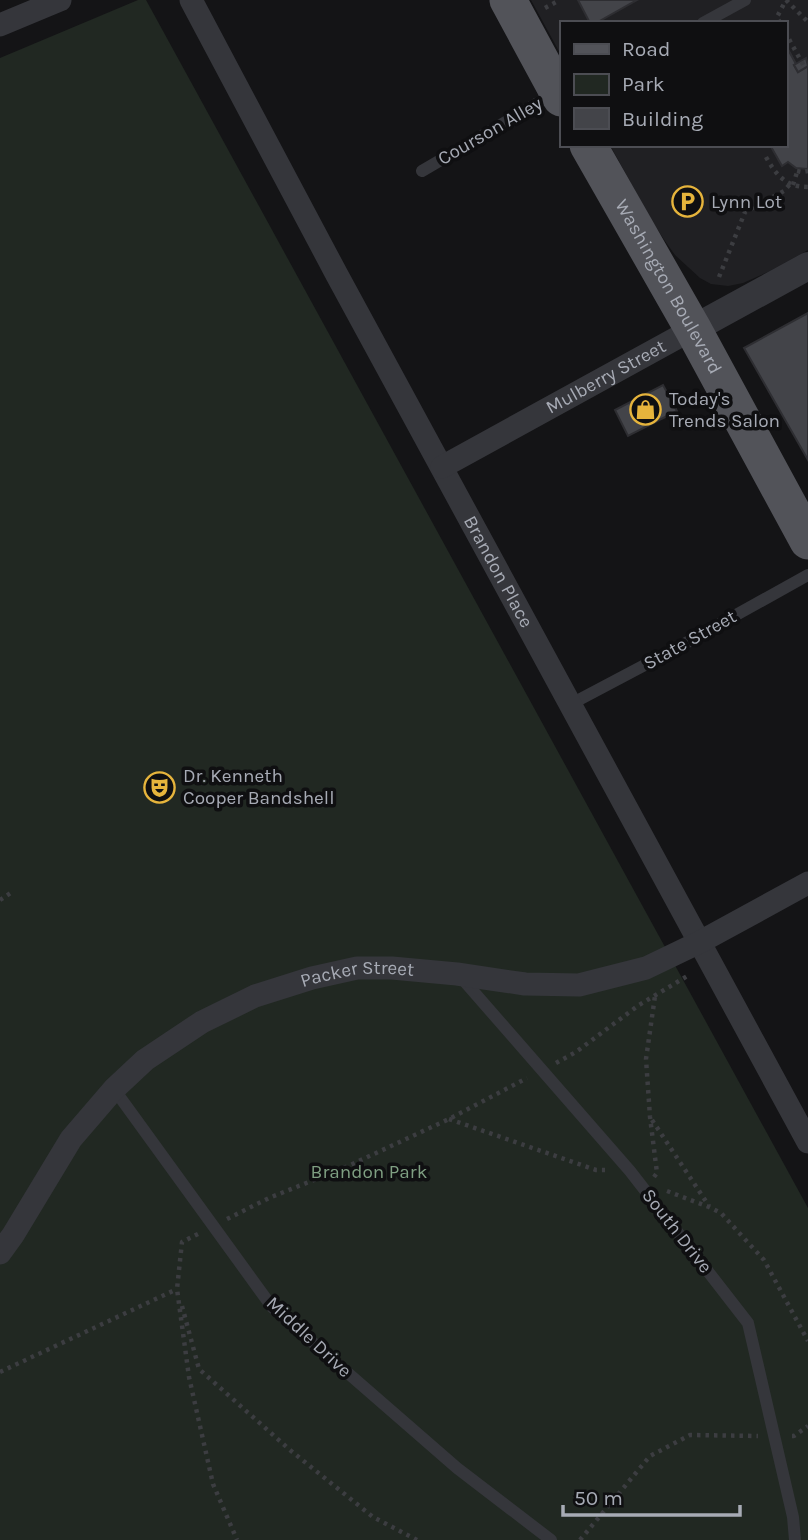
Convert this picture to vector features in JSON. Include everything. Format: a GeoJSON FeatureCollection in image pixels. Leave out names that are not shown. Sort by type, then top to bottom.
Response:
{"type":"FeatureCollection","features":[{"type":"Feature","properties":{"kind":"main road"},"geometry":{"type":"LineString","coordinates":[[508,0],[560,94]]}},
{"type":"Feature","properties":{"kind":"main road","name":"Washington Boulevard"},"geometry":{"type":"LineString","coordinates":[[589,147],[693,329],[808,541]]}},
{"type":"Feature","properties":{"kind":"street"},"geometry":{"type":"LineString","coordinates":[[0,25],[60,0]]}},
{"type":"Feature","properties":{"kind":"street","name":"Brandon Place"},"geometry":{"type":"LineString","coordinates":[[191,0],[808,1142]]}},
{"type":"Feature","properties":{"kind":"street","name":"Mulberry Street"},"geometry":{"type":"LineString","coordinates":[[442,467],[808,266]]}},
{"type":"Feature","properties":{"kind":"street","name":"Packer Street"},"geometry":{"type":"LineString","coordinates":[[0,1253],[71,1139],[114,1089],[145,1060],[191,1029],[255,996],[312,978],[357,968],[457,974],[525,984],[579,985],[646,968],[808,883]]}},
{"type":"Feature","properties":{"kind":"lane"},"geometry":{"type":"LineString","coordinates":[[707,21],[745,0]]}},
{"type":"Feature","properties":{"kind":"lane","name":"Courson Alley"},"geometry":{"type":"LineString","coordinates":[[422,170],[560,94]]}},
{"type":"Feature","properties":{"kind":"lane","name":"State Street"},"geometry":{"type":"LineString","coordinates":[[571,704],[808,575]]}},
{"type":"Feature","properties":{"kind":"lane","name":"South Drive"},"geometry":{"type":"LineString","coordinates":[[457,974],[630,1171],[748,1323],[793,1517],[795,1540]]}},
{"type":"Feature","properties":{"kind":"lane","name":"Middle Drive"},"geometry":{"type":"LineString","coordinates":[[114,1089],[272,1307],[457,1468],[551,1540]]}},
{"type":"Feature","properties":{"kind":"path"},"geometry":{"type":"LineString","coordinates":[[545,8],[560,0]]}},
{"type":"Feature","properties":{"kind":"path"},"geometry":{"type":"LineString","coordinates":[[779,21],[777,17],[786,0],[808,22]]}},
{"type":"Feature","properties":{"kind":"path"},"geometry":{"type":"LineString","coordinates":[[787,36],[804,68]]}},
{"type":"Feature","properties":{"kind":"path"},"geometry":{"type":"LineString","coordinates":[[766,157],[778,175],[791,184],[808,187]]}},
{"type":"Feature","properties":{"kind":"path"},"geometry":{"type":"LineString","coordinates":[[719,277],[746,212],[784,191],[798,170],[808,171]]}},
{"type":"Feature","properties":{"kind":"path"},"geometry":{"type":"LineString","coordinates":[[0,900],[12,892]]}},
{"type":"Feature","properties":{"kind":"path"},"geometry":{"type":"LineString","coordinates":[[237,1540],[213,1484],[189,1377],[177,1289],[182,1242],[269,1198],[346,1167],[449,1119],[542,1070],[576,1052],[639,1005],[698,970]]}},
{"type":"Feature","properties":{"kind":"path"},"geometry":{"type":"LineString","coordinates":[[645,1189],[657,1172],[646,1059],[655,996]]}},
{"type":"Feature","properties":{"kind":"path"},"geometry":{"type":"LineString","coordinates":[[650,1117],[709,1207]]}},
{"type":"Feature","properties":{"kind":"path"},"geometry":{"type":"LineString","coordinates":[[449,1119],[596,1170],[630,1171]]}},
{"type":"Feature","properties":{"kind":"path"},"geometry":{"type":"LineString","coordinates":[[645,1189],[668,1191],[721,1213],[764,1260],[808,1341]]}},
{"type":"Feature","properties":{"kind":"path"},"geometry":{"type":"LineString","coordinates":[[0,1372],[177,1289]]}},
{"type":"Feature","properties":{"kind":"path"},"geometry":{"type":"LineString","coordinates":[[177,1289],[199,1369],[290,1450],[373,1517],[416,1540]]}},
{"type":"Feature","properties":{"kind":"path"},"geometry":{"type":"LineString","coordinates":[[580,1540],[650,1456],[690,1435],[794,1436],[808,1426]]}},
{"type":"Feature","properties":{"kind":"shaded area"},"geometry":{"type":"Polygon","coordinates":[[[531,0],[808,0],[808,250],[743,283],[728,286],[711,284],[700,278],[675,255],[650,218],[611,147],[787,147],[787,21],[560,21],[560,53],[531,0]]]}},
{"type":"Feature","properties":{"kind":"green space","name":"Brandon Park"},"geometry":{"type":"Polygon","coordinates":[[[138,0],[146,0],[808,1208],[808,1540],[0,1540],[0,58],[138,0]]]}},
{"type":"Feature","properties":{"kind":"building"},"geometry":{"type":"Polygon","coordinates":[[[578,0],[637,0],[600,21],[589,21],[578,0]]]}},
{"type":"Feature","properties":{"kind":"building"},"geometry":{"type":"Polygon","coordinates":[[[787,48],[796,64],[787,69],[787,48]]]}},
{"type":"Feature","properties":{"kind":"building"},"geometry":{"type":"Polygon","coordinates":[[[787,48],[798,72],[808,66],[808,168],[796,168],[788,162],[782,166],[771,147],[787,147],[787,48]]]}},
{"type":"Feature","properties":{"kind":"building"},"geometry":{"type":"Polygon","coordinates":[[[806,58],[808,66],[798,72],[794,65],[806,58]]]}},
{"type":"Feature","properties":{"kind":"building"},"geometry":{"type":"Polygon","coordinates":[[[808,313],[808,460],[744,348],[808,313]]]}},
{"type":"Feature","properties":{"kind":"building","name":"Today's Trends Salon"},"geometry":{"type":"Polygon","coordinates":[[[663,385],[677,411],[628,436],[615,410],[663,385]]]}},
{"type":"Feature","properties":{"kind":"place","name":"Lynn Lot"},"geometry":{"type":"Point","coordinates":[688,202]}},
{"type":"Feature","properties":{"kind":"place","name":"Today's Trends Salon"},"geometry":{"type":"Point","coordinates":[646,410]}},
{"type":"Feature","properties":{"kind":"place","name":"Dr. Kenneth Cooper Bandshell"},"geometry":{"type":"Point","coordinates":[160,787]}}]}
